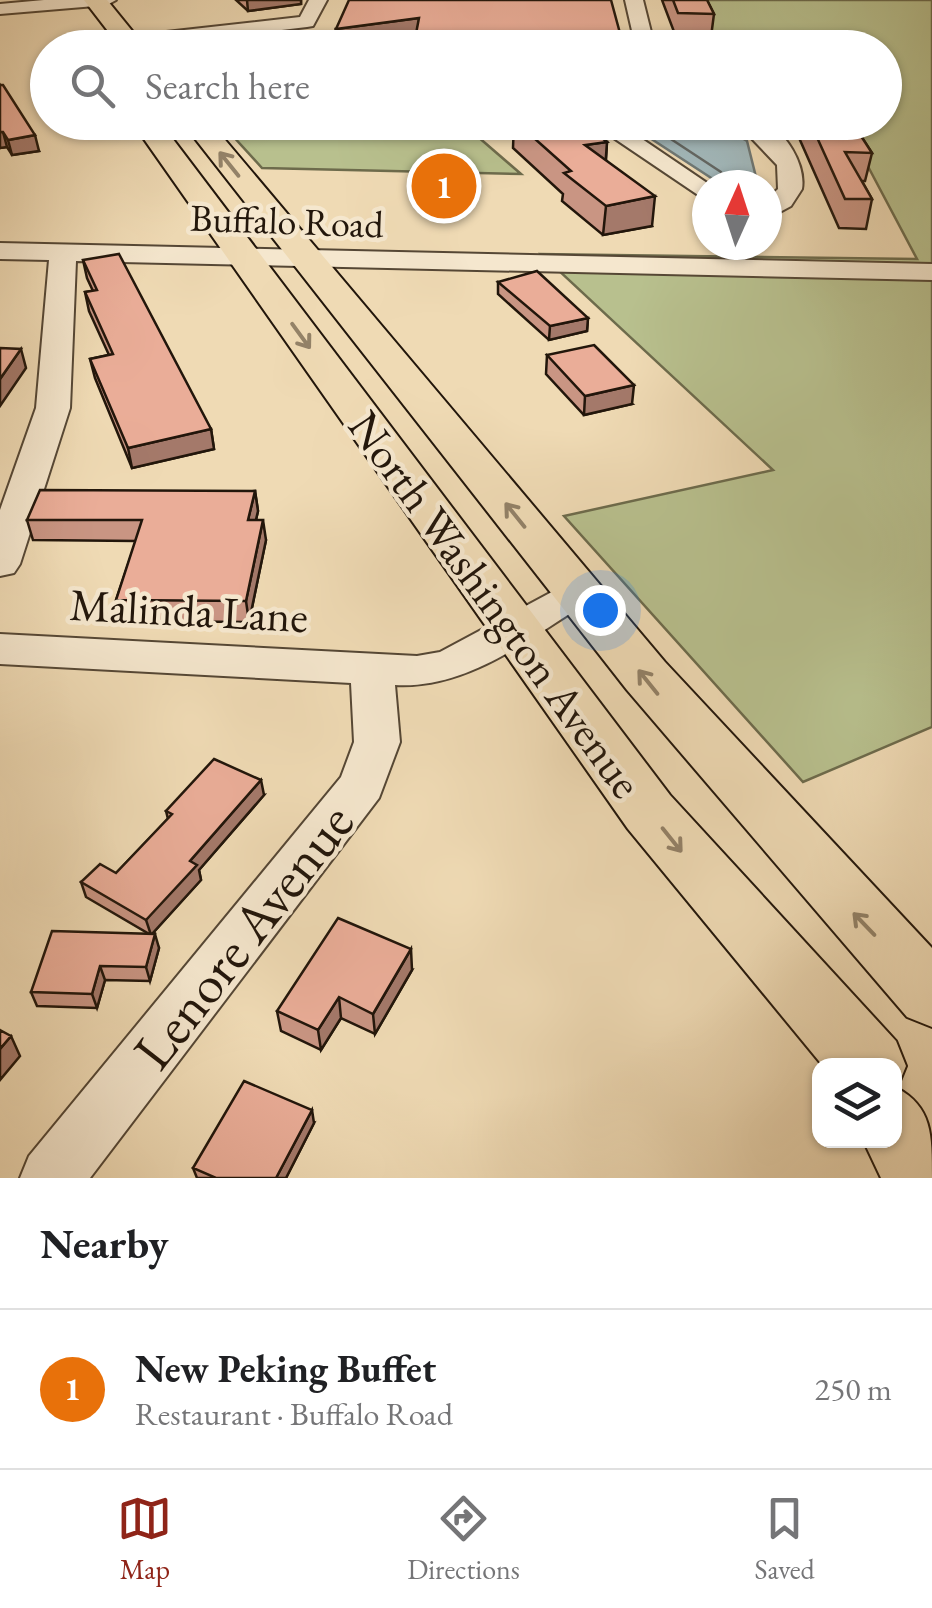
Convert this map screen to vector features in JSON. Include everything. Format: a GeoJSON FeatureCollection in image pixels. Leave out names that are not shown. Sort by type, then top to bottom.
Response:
{"type":"FeatureCollection","features":[{"type":"Feature","properties":{"kind":"main road"},"geometry":{"type":"LineString","coordinates":[[99,0],[121,30]]}},
{"type":"Feature","properties":{"kind":"main road"},"geometry":{"type":"LineString","coordinates":[[58,2],[78,30]]}},
{"type":"Feature","properties":{"kind":"main road","name":"North Washington Avenue"},"geometry":{"type":"LineString","coordinates":[[159,140],[514,632],[703,879],[862,1058]]}},
{"type":"Feature","properties":{"kind":"main road","name":"North Washington Avenue"},"geometry":{"type":"LineString","coordinates":[[210,140],[767,821],[932,995]]}},
{"type":"Feature","properties":{"kind":"main road","name":"North Washington Avenue"},"geometry":{"type":"LineString","coordinates":[[902,1100],[932,1130]]}},
{"type":"Feature","properties":{"kind":"main road"},"geometry":{"type":"LineString","coordinates":[[902,1139],[922,1178]]}},
{"type":"Feature","properties":{"kind":"street"},"geometry":{"type":"LineString","coordinates":[[0,10],[99,0]]}},
{"type":"Feature","properties":{"kind":"street"},"geometry":{"type":"LineString","coordinates":[[246,30],[307,22],[318,0]]}},
{"type":"Feature","properties":{"kind":"street"},"geometry":{"type":"LineString","coordinates":[[634,0],[642,30]]}},
{"type":"Feature","properties":{"kind":"street"},"geometry":{"type":"LineString","coordinates":[[628,140],[692,184]]}},
{"type":"Feature","properties":{"kind":"street"},"geometry":{"type":"LineString","coordinates":[[771,140],[782,149],[793,189],[782,217]]}},
{"type":"Feature","properties":{"kind":"street","name":"Buffalo Road"},"geometry":{"type":"LineString","coordinates":[[782,238],[932,272]]}},
{"type":"Feature","properties":{"kind":"street","name":"Buffalo Road"},"geometry":{"type":"LineString","coordinates":[[0,251],[308,260],[692,241]]}},
{"type":"Feature","properties":{"kind":"street"},"geometry":{"type":"LineString","coordinates":[[0,564],[54,408],[64,253]]}},
{"type":"Feature","properties":{"kind":"street","name":"Malinda Lane"},"geometry":{"type":"LineString","coordinates":[[0,650],[372,671],[450,666],[514,632],[576,592]]}},
{"type":"Feature","properties":{"kind":"street","name":"Lenore Avenue"},"geometry":{"type":"LineString","coordinates":[[51,1178],[362,784],[378,742],[372,671]]}},
{"type":"Feature","properties":{"kind":"green space"},"geometry":{"type":"Polygon","coordinates":[[[700,0],[932,0],[932,727],[803,782],[564,516],[773,470],[541,254],[692,256],[692,260],[917,259],[854,140],[902,140],[902,30],[709,30],[700,0]]]}},
{"type":"Feature","properties":{"kind":"green space"},"geometry":{"type":"Polygon","coordinates":[[[236,140],[482,140],[521,174],[262,168],[236,140]]]}},
{"type":"Feature","properties":{"kind":"water"},"geometry":{"type":"Polygon","coordinates":[[[653,140],[745,140],[754,170],[699,170],[653,140]]]}},
{"type":"Feature","properties":{"kind":"building"},"geometry":{"type":"Polygon","coordinates":[[[349,0],[611,0],[619,30],[417,30],[419,18],[336,29],[349,0]]]}},
{"type":"Feature","properties":{"kind":"building"},"geometry":{"type":"Polygon","coordinates":[[[673,0],[707,0],[714,14],[678,13],[673,0]]]}},
{"type":"Feature","properties":{"kind":"building"},"geometry":{"type":"Polygon","coordinates":[[[3,85],[30,127],[30,136],[8,140],[0,132],[3,85]]]}},
{"type":"Feature","properties":{"kind":"building"},"geometry":{"type":"Polygon","coordinates":[[[536,140],[604,140],[607,142],[585,145],[655,196],[606,206],[564,173],[571,171],[536,140]]]}},
{"type":"Feature","properties":{"kind":"building"},"geometry":{"type":"Polygon","coordinates":[[[818,140],[864,140],[872,153],[845,152],[872,199],[845,199],[818,140]]]}},
{"type":"Feature","properties":{"kind":"building"},"geometry":{"type":"Polygon","coordinates":[[[119,254],[211,429],[128,448],[90,359],[113,354],[85,292],[97,290],[83,260],[119,254]]]}},
{"type":"Feature","properties":{"kind":"building"},"geometry":{"type":"Polygon","coordinates":[[[537,271],[588,318],[550,326],[498,282],[537,271]]]}},
{"type":"Feature","properties":{"kind":"building"},"geometry":{"type":"Polygon","coordinates":[[[594,345],[634,385],[585,396],[547,355],[594,345]]]}},
{"type":"Feature","properties":{"kind":"building"},"geometry":{"type":"Polygon","coordinates":[[[0,348],[21,349],[0,379],[0,348]]]}},
{"type":"Feature","properties":{"kind":"building"},"geometry":{"type":"Polygon","coordinates":[[[40,490],[255,491],[248,520],[263,520],[246,601],[116,600],[142,520],[27,520],[40,490]]]}},
{"type":"Feature","properties":{"kind":"building"},"geometry":{"type":"Polygon","coordinates":[[[214,759],[261,780],[190,861],[197,865],[146,920],[81,882],[100,864],[116,873],[172,814],[166,811],[214,759]]]}},
{"type":"Feature","properties":{"kind":"building"},"geometry":{"type":"Polygon","coordinates":[[[338,918],[411,949],[373,1014],[339,997],[318,1030],[277,1011],[338,918]]]}},
{"type":"Feature","properties":{"kind":"building"},"geometry":{"type":"Polygon","coordinates":[[[52,931],[155,934],[146,967],[100,966],[92,994],[31,992],[52,931]]]}},
{"type":"Feature","properties":{"kind":"building"},"geometry":{"type":"Polygon","coordinates":[[[0,1030],[11,1036],[0,1049],[0,1030]]]}},
{"type":"Feature","properties":{"kind":"building"},"geometry":{"type":"Polygon","coordinates":[[[244,1081],[312,1110],[276,1178],[216,1178],[193,1168],[244,1081]]]}},
{"type":"Feature","properties":{"kind":"place","name":"New Peking Buffet"},"geometry":{"type":"Point","coordinates":[444,186]}}]}
